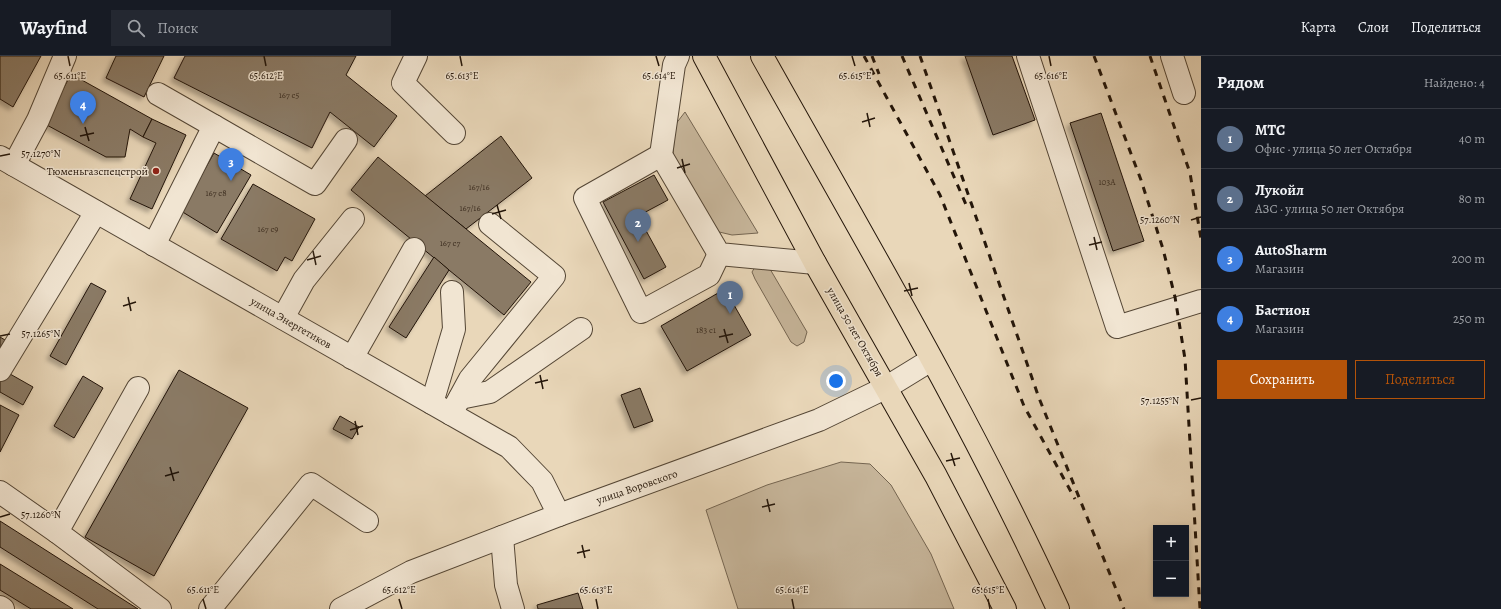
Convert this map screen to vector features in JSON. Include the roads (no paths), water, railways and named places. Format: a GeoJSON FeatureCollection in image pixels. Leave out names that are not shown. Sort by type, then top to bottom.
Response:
{"type":"FeatureCollection","features":[{"type":"Feature","properties":{"kind":"main road","name":"улица 50 лет Октября"},"geometry":{"type":"LineString","coordinates":[[704,56],[815,263],[887,386],[1005,609]]}},
{"type":"Feature","properties":{"kind":"main road"},"geometry":{"type":"LineString","coordinates":[[762,56],[931,360],[1029,546],[1058,609]]}},
{"type":"Feature","properties":{"kind":"street"},"geometry":{"type":"LineString","coordinates":[[7,161],[38,120],[65,56]]}},
{"type":"Feature","properties":{"kind":"street"},"geometry":{"type":"LineString","coordinates":[[416,56],[403,83],[454,133]]}},
{"type":"Feature","properties":{"kind":"street"},"geometry":{"type":"LineString","coordinates":[[678,56],[674,65],[661,155],[719,254]]}},
{"type":"Feature","properties":{"kind":"street"},"geometry":{"type":"LineString","coordinates":[[1028,56],[1117,327],[1201,302]]}},
{"type":"Feature","properties":{"kind":"street"},"geometry":{"type":"LineString","coordinates":[[1172,56],[1184,93]]}},
{"type":"Feature","properties":{"kind":"street"},"geometry":{"type":"LineString","coordinates":[[158,94],[315,184],[346,140]]}},
{"type":"Feature","properties":{"kind":"street"},"geometry":{"type":"LineString","coordinates":[[154,245],[214,126]]}},
{"type":"Feature","properties":{"kind":"street"},"geometry":{"type":"LineString","coordinates":[[661,155],[585,198],[641,312],[709,275],[719,254]]}},
{"type":"Feature","properties":{"kind":"street","name":"улица Энергетиков"},"geometry":{"type":"LineString","coordinates":[[7,161],[432,403],[455,406],[509,447],[542,481],[559,514]]}},
{"type":"Feature","properties":{"kind":"street"},"geometry":{"type":"LineString","coordinates":[[0,370],[96,212]]}},
{"type":"Feature","properties":{"kind":"street"},"geometry":{"type":"LineString","coordinates":[[283,318],[304,280],[353,219]]}},
{"type":"Feature","properties":{"kind":"street"},"geometry":{"type":"LineString","coordinates":[[455,406],[470,379],[554,276],[490,224]]}},
{"type":"Feature","properties":{"kind":"street"},"geometry":{"type":"LineString","coordinates":[[352,358],[414,249]]}},
{"type":"Feature","properties":{"kind":"street"},"geometry":{"type":"LineString","coordinates":[[719,254],[815,263]]}},
{"type":"Feature","properties":{"kind":"street"},"geometry":{"type":"LineString","coordinates":[[432,403],[454,329],[452,292]]}},
{"type":"Feature","properties":{"kind":"street"},"geometry":{"type":"LineString","coordinates":[[455,406],[490,392],[582,329]]}},
{"type":"Feature","properties":{"kind":"street","name":"улица Воровского"},"geometry":{"type":"LineString","coordinates":[[341,609],[411,572],[559,514],[819,420],[887,386],[931,360]]}},
{"type":"Feature","properties":{"kind":"street"},"geometry":{"type":"LineString","coordinates":[[56,532],[138,388]]}},
{"type":"Feature","properties":{"kind":"street"},"geometry":{"type":"LineString","coordinates":[[210,609],[311,484],[367,521]]}},
{"type":"Feature","properties":{"kind":"street"},"geometry":{"type":"LineString","coordinates":[[0,492],[160,609]]}},
{"type":"Feature","properties":{"kind":"street"},"geometry":{"type":"LineString","coordinates":[[502,537],[506,585],[513,609]]}},
{"type":"Feature","properties":{"kind":"railway"},"geometry":{"type":"LineString","coordinates":[[864,56],[940,195],[1024,406],[1075,499]]}},
{"type":"Feature","properties":{"kind":"railway"},"geometry":{"type":"LineString","coordinates":[[872,56],[879,74]]}},
{"type":"Feature","properties":{"kind":"railway"},"geometry":{"type":"LineString","coordinates":[[902,56],[967,207]]}},
{"type":"Feature","properties":{"kind":"railway"},"geometry":{"type":"LineString","coordinates":[[920,56],[1039,398],[1124,609]]}},
{"type":"Feature","properties":{"kind":"railway"},"geometry":{"type":"LineString","coordinates":[[1094,56],[1141,180],[1163,249],[1175,297],[1185,359],[1200,609]]}},
{"type":"Feature","properties":{"kind":"railway"},"geometry":{"type":"LineString","coordinates":[[1150,56],[1190,173],[1201,239]]}},
{"type":"Feature","properties":{"kind":"place","name":"Бастион"},"geometry":{"type":"Point","coordinates":[83,124]}},
{"type":"Feature","properties":{"kind":"place","name":"Тюменьгазспецстрой"},"geometry":{"type":"Point","coordinates":[156,171]}},
{"type":"Feature","properties":{"kind":"place","name":"AutoSharm"},"geometry":{"type":"Point","coordinates":[231,181]}},
{"type":"Feature","properties":{"kind":"place","name":"Лукойл"},"geometry":{"type":"Point","coordinates":[638,242]}},
{"type":"Feature","properties":{"kind":"place","name":"МТС"},"geometry":{"type":"Point","coordinates":[730,314]}}]}
